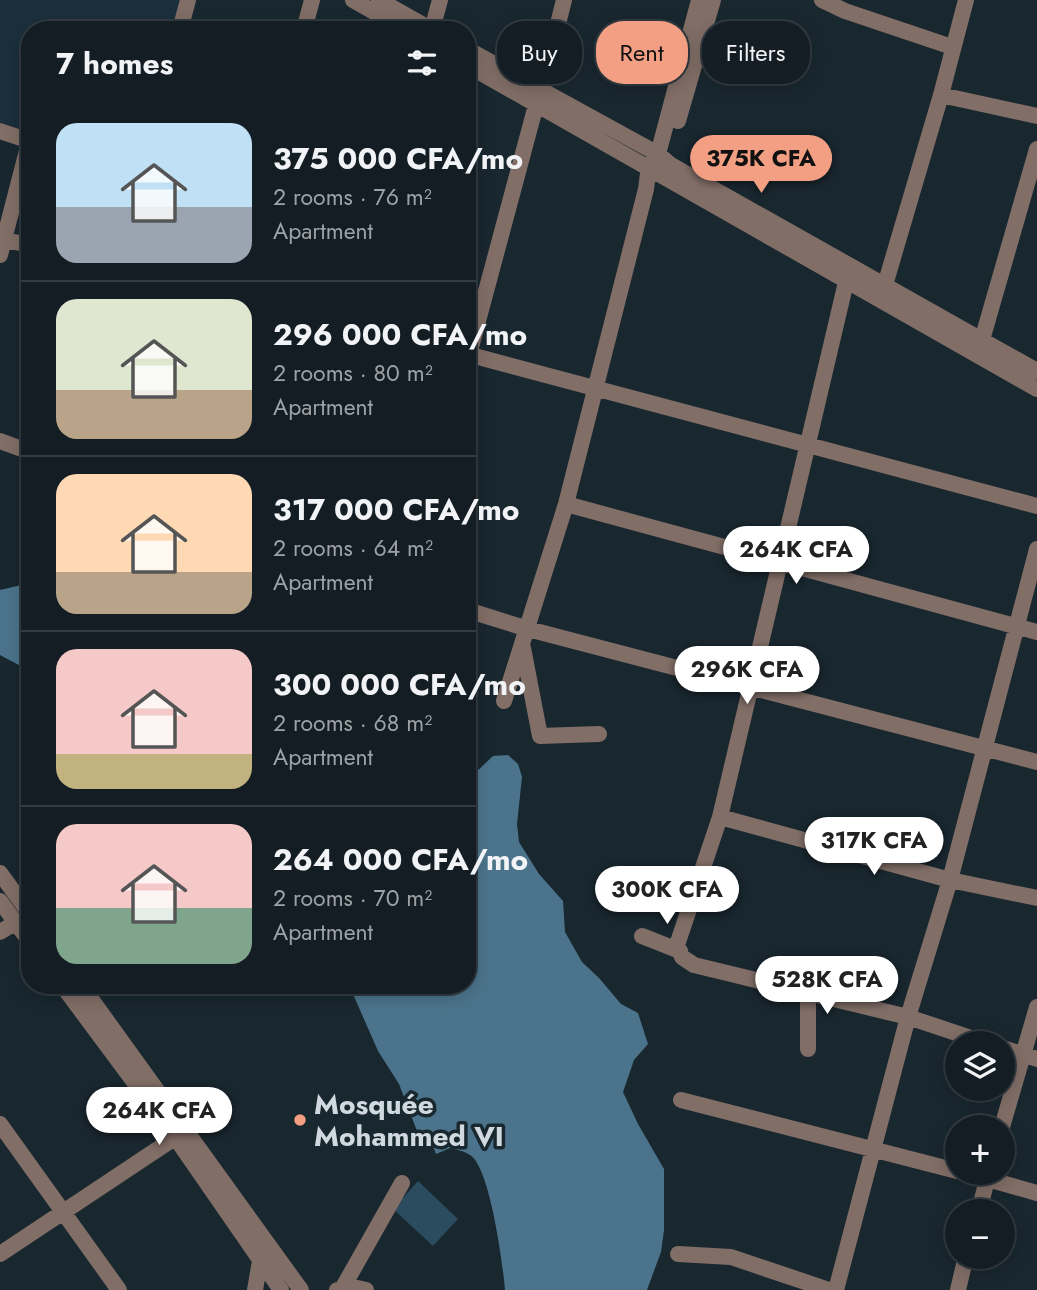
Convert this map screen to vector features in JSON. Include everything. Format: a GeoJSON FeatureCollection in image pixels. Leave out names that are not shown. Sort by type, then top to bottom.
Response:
{"type":"FeatureCollection","features":[{"type":"Feature","properties":{"kind":"street"},"geometry":{"type":"LineString","coordinates":[[182,21],[188,0]]}},
{"type":"Feature","properties":{"kind":"street"},"geometry":{"type":"LineString","coordinates":[[306,21],[312,0]]}},
{"type":"Feature","properties":{"kind":"street"},"geometry":{"type":"LineString","coordinates":[[353,0],[390,21]]}},
{"type":"Feature","properties":{"kind":"street"},"geometry":{"type":"LineString","coordinates":[[379,0],[416,21]]}},
{"type":"Feature","properties":{"kind":"street"},"geometry":{"type":"LineString","coordinates":[[434,21],[440,0]]}},
{"type":"Feature","properties":{"kind":"street"},"geometry":{"type":"LineString","coordinates":[[476,327],[564,0]]}},
{"type":"Feature","properties":{"kind":"street"},"geometry":{"type":"LineString","coordinates":[[658,164],[699,0]]}},
{"type":"Feature","properties":{"kind":"street"},"geometry":{"type":"LineString","coordinates":[[504,701],[566,504],[646,189],[658,164],[713,0]]}},
{"type":"Feature","properties":{"kind":"street"},"geometry":{"type":"LineString","coordinates":[[822,0],[845,11],[952,47]]}},
{"type":"Feature","properties":{"kind":"street"},"geometry":{"type":"LineString","coordinates":[[884,285],[941,95],[966,0]]}},
{"type":"Feature","properties":{"kind":"street"},"geometry":{"type":"LineString","coordinates":[[476,56],[538,98]]}},
{"type":"Feature","properties":{"kind":"street"},"geometry":{"type":"LineString","coordinates":[[476,69],[538,98],[1037,371]]}},
{"type":"Feature","properties":{"kind":"street"},"geometry":{"type":"LineString","coordinates":[[941,95],[1037,116]]}},
{"type":"Feature","properties":{"kind":"street"},"geometry":{"type":"LineString","coordinates":[[0,131],[21,138]]}},
{"type":"Feature","properties":{"kind":"street"},"geometry":{"type":"LineString","coordinates":[[982,340],[1037,149]]}},
{"type":"Feature","properties":{"kind":"street"},"geometry":{"type":"LineString","coordinates":[[658,164],[846,282],[1037,389]]}},
{"type":"Feature","properties":{"kind":"street"},"geometry":{"type":"LineString","coordinates":[[21,172],[2,247],[21,246]]}},
{"type":"Feature","properties":{"kind":"street"},"geometry":{"type":"LineString","coordinates":[[846,282],[720,817],[677,945],[682,957],[694,965],[908,1017],[950,1031]]}},
{"type":"Feature","properties":{"kind":"street"},"geometry":{"type":"LineString","coordinates":[[476,359],[1037,506]]}},
{"type":"Feature","properties":{"kind":"street"},"geometry":{"type":"LineString","coordinates":[[0,442],[21,449]]}},
{"type":"Feature","properties":{"kind":"street"},"geometry":{"type":"LineString","coordinates":[[566,504],[1037,632]]}},
{"type":"Feature","properties":{"kind":"street"},"geometry":{"type":"LineString","coordinates":[[836,1290],[908,1017],[950,880],[1037,549]]}},
{"type":"Feature","properties":{"kind":"street"},"geometry":{"type":"LineString","coordinates":[[476,614],[526,637],[750,687],[1037,762]]}},
{"type":"Feature","properties":{"kind":"street"},"geometry":{"type":"LineString","coordinates":[[526,637],[540,736],[599,734]]}},
{"type":"Feature","properties":{"kind":"street"},"geometry":{"type":"LineString","coordinates":[[720,817],[950,880],[1037,898]]}},
{"type":"Feature","properties":{"kind":"street"},"geometry":{"type":"LineString","coordinates":[[0,873],[21,902]]}},
{"type":"Feature","properties":{"kind":"street"},"geometry":{"type":"LineString","coordinates":[[0,901],[21,931]]}},
{"type":"Feature","properties":{"kind":"street"},"geometry":{"type":"LineString","coordinates":[[0,932],[15,923]]}},
{"type":"Feature","properties":{"kind":"street"},"geometry":{"type":"LineString","coordinates":[[642,936],[680,951]]}},
{"type":"Feature","properties":{"kind":"street"},"geometry":{"type":"LineString","coordinates":[[808,993],[808,1049]]}},
{"type":"Feature","properties":{"kind":"street"},"geometry":{"type":"LineString","coordinates":[[69,994],[302,1290]]}},
{"type":"Feature","properties":{"kind":"street"},"geometry":{"type":"LineString","coordinates":[[87,994],[281,1290]]}},
{"type":"Feature","properties":{"kind":"street"},"geometry":{"type":"LineString","coordinates":[[1007,1115],[1030,1057],[1037,1007]]}},
{"type":"Feature","properties":{"kind":"street"},"geometry":{"type":"LineString","coordinates":[[681,1100],[945,1168]]}},
{"type":"Feature","properties":{"kind":"street"},"geometry":{"type":"LineString","coordinates":[[0,1124],[119,1290]]}},
{"type":"Feature","properties":{"kind":"street"},"geometry":{"type":"LineString","coordinates":[[0,1254],[181,1134]]}},
{"type":"Feature","properties":{"kind":"street"},"geometry":{"type":"LineString","coordinates":[[340,1289],[402,1183]]}},
{"type":"Feature","properties":{"kind":"street"},"geometry":{"type":"LineString","coordinates":[[1014,1185],[1037,1193]]}},
{"type":"Feature","properties":{"kind":"street"},"geometry":{"type":"LineString","coordinates":[[678,1254],[731,1257],[829,1290]]}},
{"type":"Feature","properties":{"kind":"street"},"geometry":{"type":"LineString","coordinates":[[255,1290],[260,1261]]}},
{"type":"Feature","properties":{"kind":"street"},"geometry":{"type":"LineString","coordinates":[[958,1290],[964,1269]]}},
{"type":"Feature","properties":{"kind":"street"},"geometry":{"type":"LineString","coordinates":[[340,1289],[353,1287],[366,1290]]}},
{"type":"Feature","properties":{"kind":"shaded area"},"geometry":{"type":"Polygon","coordinates":[[[0,0],[187,0],[181,21],[21,21],[21,128],[0,123],[0,0]]]}},
{"type":"Feature","properties":{"kind":"shaded area"},"geometry":{"type":"Polygon","coordinates":[[[21,585],[21,666],[0,655],[0,590],[21,585]]]}},
{"type":"Feature","properties":{"kind":"shaded area"},"geometry":{"type":"Polygon","coordinates":[[[508,755],[518,764],[522,777],[517,824],[519,842],[539,874],[563,901],[565,932],[582,962],[621,1004],[638,1013],[648,1044],[634,1060],[623,1092],[664,1169],[664,1230],[661,1252],[647,1290],[505,1290],[494,1218],[484,1178],[477,1163],[470,1155],[450,1148],[436,1154],[428,1133],[417,1131],[399,1084],[378,1051],[353,994],[476,994],[476,772],[493,756],[508,755]]]}},
{"type":"Feature","properties":{"kind":"shaded area"},"geometry":{"type":"Polygon","coordinates":[[[418,1181],[458,1219],[433,1246],[393,1209],[418,1181]]]}},
{"type":"Feature","properties":{"kind":"place","name":"Mosquée Mohammed VI"},"geometry":{"type":"Point","coordinates":[300,1120]}}]}
